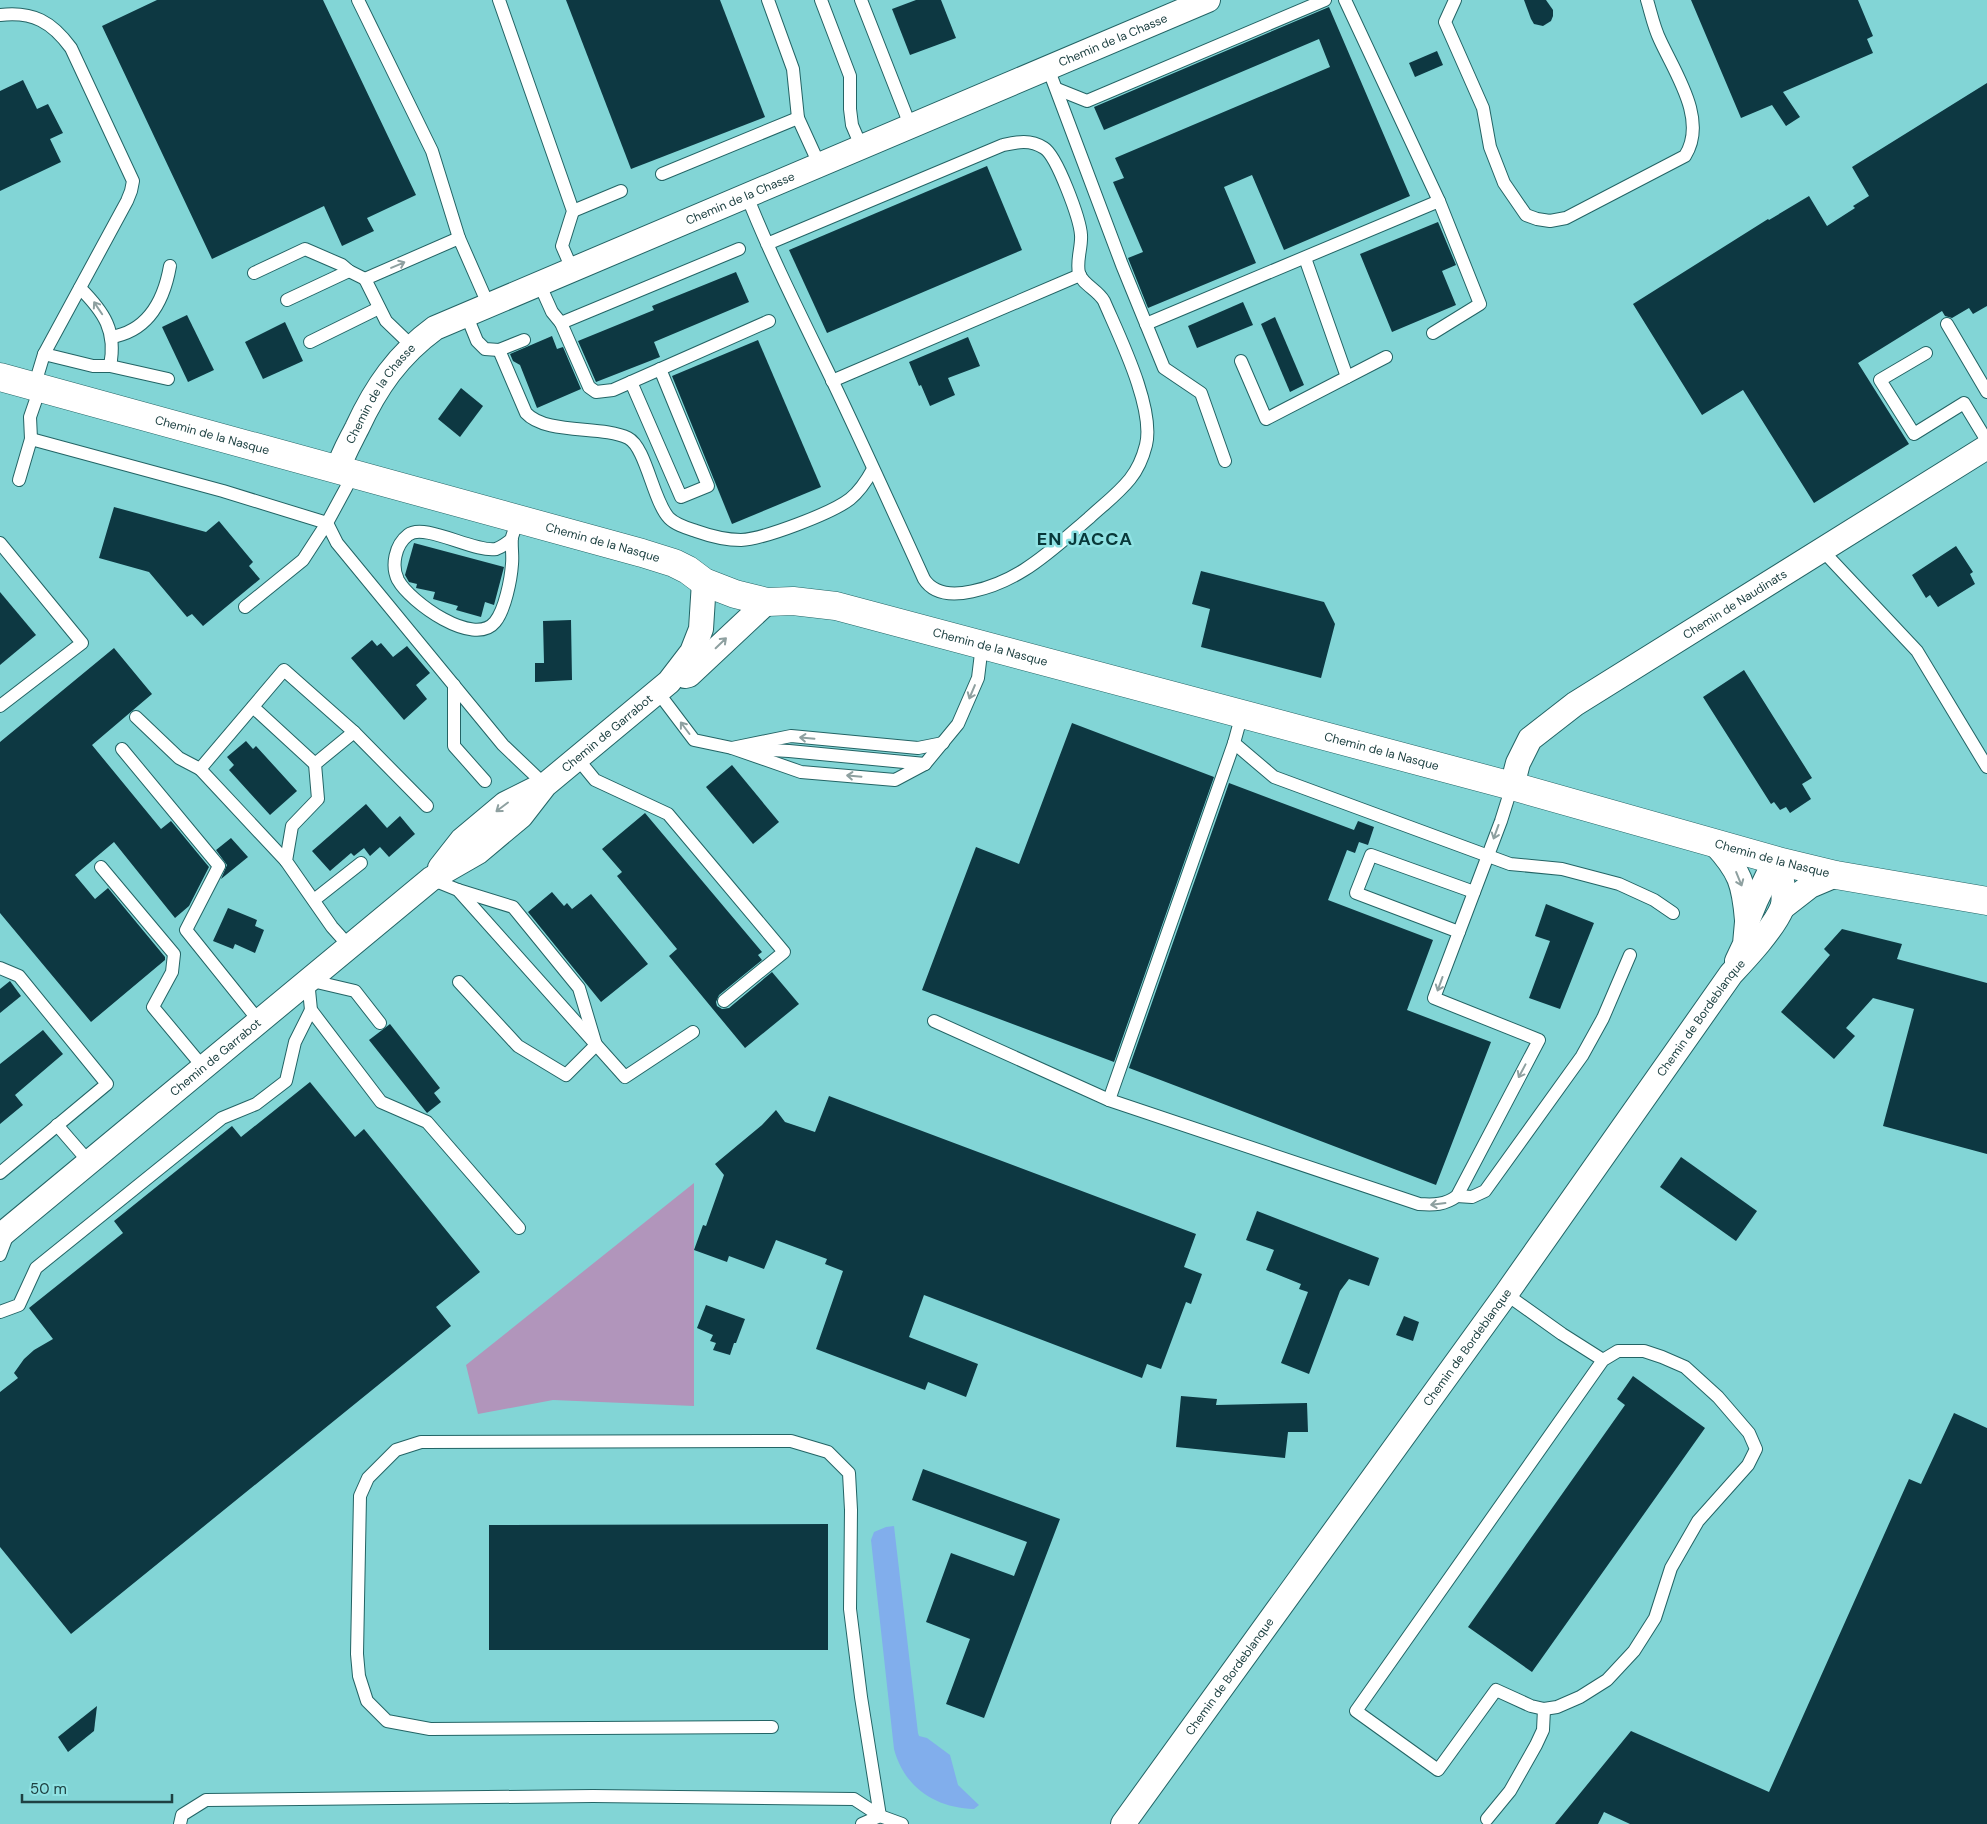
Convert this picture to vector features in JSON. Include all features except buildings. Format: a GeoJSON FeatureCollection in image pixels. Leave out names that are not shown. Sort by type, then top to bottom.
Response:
{"type":"FeatureCollection","features":[{"type":"Feature","properties":{"kind":"street","name":"Chemin de la Chasse"},"geometry":{"type":"LineString","coordinates":[[346,473],[341,459],[373,394],[412,346],[435,328],[910,125],[1053,78],[1208,0]]}},
{"type":"Feature","properties":{"kind":"street","name":"Chemin de la Nasque"},"geometry":{"type":"LineString","coordinates":[[0,377],[346,473],[515,529],[642,553],[674,563],[688,570],[704,582],[735,594],[767,602],[793,602],[836,606],[1512,786],[1778,861],[1836,875],[1987,901]]}},
{"type":"Feature","properties":{"kind":"street","name":"Chemin de Naudinats"},"geometry":{"type":"LineString","coordinates":[[1512,786],[1518,762],[1530,739],[1568,710],[1987,447]]}},
{"type":"Feature","properties":{"kind":"street","name":"Chemin de Garrabot"},"geometry":{"type":"LineString","coordinates":[[5,1231],[431,879],[485,846],[521,816],[545,784],[663,686],[692,652],[701,629],[704,582]]}},
{"type":"Feature","properties":{"kind":"street","name":"Chemin de Garrabot"},"geometry":{"type":"LineString","coordinates":[[663,686],[689,675],[767,602]]}},
{"type":"Feature","properties":{"kind":"street"},"geometry":{"type":"LineString","coordinates":[[1715,844],[1728,858],[1738,875],[1744,892],[1747,922],[1745,944],[1732,974]]}},
{"type":"Feature","properties":{"kind":"street"},"geometry":{"type":"LineString","coordinates":[[1747,922],[1762,887],[1778,861]]}},
{"type":"Feature","properties":{"kind":"street"},"geometry":{"type":"LineString","coordinates":[[1778,861],[1783,907]]}},
{"type":"Feature","properties":{"kind":"street","name":"Chemin de Bordeblanque"},"geometry":{"type":"LineString","coordinates":[[1122,1824],[1506,1294],[1732,974],[1750,953],[1783,907],[1810,886],[1836,875]]}},
{"type":"Feature","properties":{"kind":"lane"},"geometry":{"type":"LineString","coordinates":[[358,0],[432,151],[459,238],[488,304]]}},
{"type":"Feature","properties":{"kind":"lane"},"geometry":{"type":"LineString","coordinates":[[499,0],[573,211],[562,246],[572,269]]}},
{"type":"Feature","properties":{"kind":"lane"},"geometry":{"type":"LineString","coordinates":[[768,0],[793,69],[798,118],[819,164]]}},
{"type":"Feature","properties":{"kind":"lane"},"geometry":{"type":"LineString","coordinates":[[821,0],[850,76],[852,125],[861,146]]}},
{"type":"Feature","properties":{"kind":"lane"},"geometry":{"type":"LineString","coordinates":[[862,0],[910,125]]}},
{"type":"Feature","properties":{"kind":"lane"},"geometry":{"type":"LineString","coordinates":[[1053,78],[1086,101],[1325,0]]}},
{"type":"Feature","properties":{"kind":"lane"},"geometry":{"type":"LineString","coordinates":[[1345,0],[1439,201],[1480,304],[1433,333]]}},
{"type":"Feature","properties":{"kind":"lane"},"geometry":{"type":"LineString","coordinates":[[1455,0],[1445,22],[1483,108],[1490,148],[1504,183],[1526,215],[1537,219],[1550,220],[1566,218],[1583,210],[1685,156],[1691,148],[1692,120],[1689,104],[1682,82],[1660,39],[1647,0]]}},
{"type":"Feature","properties":{"kind":"lane"},"geometry":{"type":"LineString","coordinates":[[0,15],[38,18],[51,25],[61,35],[71,48],[131,175],[131,192],[127,201],[44,354],[30,417],[31,440],[19,480]]}},
{"type":"Feature","properties":{"kind":"lane"},"geometry":{"type":"LineString","coordinates":[[1053,78],[1122,265],[1164,368],[1201,393],[1225,461]]}},
{"type":"Feature","properties":{"kind":"lane"},"geometry":{"type":"LineString","coordinates":[[662,174],[798,118]]}},
{"type":"Feature","properties":{"kind":"lane"},"geometry":{"type":"LineString","coordinates":[[747,196],[767,244],[807,333],[832,381],[924,579],[931,588],[947,594],[975,590],[1023,571],[1050,552],[1117,493],[1138,467],[1146,444],[1147,420],[1145,408],[1104,301],[1100,293],[1084,281],[1080,275],[1081,233],[1077,214],[1057,167],[1045,148],[1024,141],[1003,145],[767,244]]}},
{"type":"Feature","properties":{"kind":"lane"},"geometry":{"type":"LineString","coordinates":[[573,211],[621,191]]}},
{"type":"Feature","properties":{"kind":"lane"},"geometry":{"type":"LineString","coordinates":[[1146,324],[1439,201]]}},
{"type":"Feature","properties":{"kind":"lane"},"geometry":{"type":"LineString","coordinates":[[365,278],[459,238]]}},
{"type":"Feature","properties":{"kind":"lane"},"geometry":{"type":"LineString","coordinates":[[561,323],[739,249]]}},
{"type":"Feature","properties":{"kind":"lane"},"geometry":{"type":"LineString","coordinates":[[254,273],[305,250],[342,266],[365,278],[386,321],[412,346]]}},
{"type":"Feature","properties":{"kind":"lane"},"geometry":{"type":"LineString","coordinates":[[1305,258],[1347,377]]}},
{"type":"Feature","properties":{"kind":"lane"},"geometry":{"type":"LineString","coordinates":[[111,337],[123,335],[147,317],[161,299],[170,266]]}},
{"type":"Feature","properties":{"kind":"lane"},"geometry":{"type":"LineString","coordinates":[[287,300],[349,271]]}},
{"type":"Feature","properties":{"kind":"lane"},"geometry":{"type":"LineString","coordinates":[[832,381],[1080,275]]}},
{"type":"Feature","properties":{"kind":"lane"},"geometry":{"type":"LineString","coordinates":[[539,283],[552,312],[561,323],[592,390],[596,392],[604,392],[631,382],[769,321]]}},
{"type":"Feature","properties":{"kind":"lane"},"geometry":{"type":"LineString","coordinates":[[80,288],[99,307],[111,337],[110,366]]}},
{"type":"Feature","properties":{"kind":"lane"},"geometry":{"type":"LineString","coordinates":[[310,342],[379,308]]}},
{"type":"Feature","properties":{"kind":"lane"},"geometry":{"type":"LineString","coordinates":[[466,314],[479,344],[488,350],[499,350],[524,340]]}},
{"type":"Feature","properties":{"kind":"lane"},"geometry":{"type":"LineString","coordinates":[[1947,324],[1987,392]]}},
{"type":"Feature","properties":{"kind":"lane"},"geometry":{"type":"LineString","coordinates":[[499,350],[526,413],[531,418],[546,424],[617,435],[630,439],[638,450],[669,518],[677,524],[708,535],[734,540],[757,538],[823,514],[852,498],[864,484],[873,469]]}},
{"type":"Feature","properties":{"kind":"lane"},"geometry":{"type":"LineString","coordinates":[[1926,353],[1880,380],[1914,434],[1964,403],[1987,441]]}},
{"type":"Feature","properties":{"kind":"lane"},"geometry":{"type":"LineString","coordinates":[[44,354],[94,366],[110,366],[168,379]]}},
{"type":"Feature","properties":{"kind":"lane"},"geometry":{"type":"LineString","coordinates":[[1241,360],[1266,419],[1386,357]]}},
{"type":"Feature","properties":{"kind":"lane"},"geometry":{"type":"LineString","coordinates":[[631,382],[680,498],[708,486],[660,369]]}},
{"type":"Feature","properties":{"kind":"lane"},"geometry":{"type":"LineString","coordinates":[[31,440],[223,491],[326,523],[337,543],[503,745],[545,784]]}},
{"type":"Feature","properties":{"kind":"lane"},"geometry":{"type":"LineString","coordinates":[[245,607],[303,560],[326,523],[346,473]]}},
{"type":"Feature","properties":{"kind":"lane"},"geometry":{"type":"LineString","coordinates":[[515,529],[511,576],[496,621],[488,629],[462,628],[443,619],[405,589],[398,580],[394,570],[399,547],[408,535],[416,531],[484,548],[496,549],[515,529]]}},
{"type":"Feature","properties":{"kind":"lane"},"geometry":{"type":"LineString","coordinates":[[0,543],[82,643],[0,706]]}},
{"type":"Feature","properties":{"kind":"lane"},"geometry":{"type":"LineString","coordinates":[[1822,550],[1917,651],[1987,767]]}},
{"type":"Feature","properties":{"kind":"lane"},"geometry":{"type":"LineString","coordinates":[[663,686],[694,740],[732,748],[800,772],[895,780],[925,764],[958,724],[978,678],[982,645]]}},
{"type":"Feature","properties":{"kind":"lane"},"geometry":{"type":"LineString","coordinates":[[200,769],[284,670],[354,732],[426,806]]}},
{"type":"Feature","properties":{"kind":"lane"},"geometry":{"type":"LineString","coordinates":[[454,685],[454,746],[485,781]]}},
{"type":"Feature","properties":{"kind":"lane"},"geometry":{"type":"LineString","coordinates":[[253,707],[315,764],[318,799],[292,826],[286,861]]}},
{"type":"Feature","properties":{"kind":"lane"},"geometry":{"type":"LineString","coordinates":[[1109,1100],[1234,742],[1242,714]]}},
{"type":"Feature","properties":{"kind":"lane"},"geometry":{"type":"LineString","coordinates":[[136,717],[179,758],[200,769],[286,861],[332,927],[349,946]]}},
{"type":"Feature","properties":{"kind":"lane"},"geometry":{"type":"LineString","coordinates":[[315,764],[354,732]]}},
{"type":"Feature","properties":{"kind":"lane"},"geometry":{"type":"LineString","coordinates":[[732,748],[791,736],[918,748],[942,743]]}},
{"type":"Feature","properties":{"kind":"lane"},"geometry":{"type":"LineString","coordinates":[[1234,742],[1274,777],[1510,864],[1562,869],[1619,884],[1654,900],[1673,913]]}},
{"type":"Feature","properties":{"kind":"lane"},"geometry":{"type":"LineString","coordinates":[[732,748],[789,751],[925,764]]}},
{"type":"Feature","properties":{"kind":"lane"},"geometry":{"type":"LineString","coordinates":[[122,749],[219,866],[186,930],[259,1021]]}},
{"type":"Feature","properties":{"kind":"lane"},"geometry":{"type":"LineString","coordinates":[[577,758],[595,780],[668,814],[784,952],[724,1001]]}},
{"type":"Feature","properties":{"kind":"lane"},"geometry":{"type":"LineString","coordinates":[[934,1021],[1109,1100],[1419,1204],[1437,1205],[1450,1202],[1457,1196],[1539,1040],[1434,998],[1488,856],[1512,786]]}},
{"type":"Feature","properties":{"kind":"lane"},"geometry":{"type":"LineString","coordinates":[[1459,932],[1356,893],[1371,855],[1474,892]]}},
{"type":"Feature","properties":{"kind":"lane"},"geometry":{"type":"LineString","coordinates":[[314,900],[361,863]]}},
{"type":"Feature","properties":{"kind":"lane"},"geometry":{"type":"LineString","coordinates":[[102,867],[174,954],[172,972],[153,1007],[203,1067]]}},
{"type":"Feature","properties":{"kind":"lane"},"geometry":{"type":"LineString","coordinates":[[431,879],[458,890],[514,907],[579,988],[596,1045]]}},
{"type":"Feature","properties":{"kind":"lane"},"geometry":{"type":"LineString","coordinates":[[458,890],[625,1077],[693,1032]]}},
{"type":"Feature","properties":{"kind":"lane"},"geometry":{"type":"LineString","coordinates":[[1457,1196],[1472,1197],[1485,1191],[1508,1160],[1582,1056],[1604,1018],[1630,954]]}},
{"type":"Feature","properties":{"kind":"lane"},"geometry":{"type":"LineString","coordinates":[[0,968],[19,976],[107,1084],[0,1173]]}},
{"type":"Feature","properties":{"kind":"lane"},"geometry":{"type":"LineString","coordinates":[[380,1023],[355,991],[308,980],[312,1010],[381,1102],[427,1122],[519,1228]]}},
{"type":"Feature","properties":{"kind":"lane"},"geometry":{"type":"LineString","coordinates":[[459,982],[518,1046],[566,1075],[596,1045]]}},
{"type":"Feature","properties":{"kind":"lane"},"geometry":{"type":"LineString","coordinates":[[0,1312],[19,1304],[36,1268],[222,1118],[256,1104],[286,1082],[295,1042],[312,1010]]}},
{"type":"Feature","properties":{"kind":"lane"},"geometry":{"type":"LineString","coordinates":[[57,1125],[88,1162]]}},
{"type":"Feature","properties":{"kind":"lane"},"geometry":{"type":"LineString","coordinates":[[0,1255],[5,1231]]}},
{"type":"Feature","properties":{"kind":"lane"},"geometry":{"type":"LineString","coordinates":[[1506,1294],[1562,1334],[1603,1360]]}},
{"type":"Feature","properties":{"kind":"lane"},"geometry":{"type":"LineString","coordinates":[[1618,1351],[1644,1351],[1685,1367],[1718,1397],[1749,1434],[1756,1449],[1748,1465],[1698,1521],[1671,1568],[1656,1618],[1634,1651],[1607,1680],[1580,1697],[1544,1709],[1531,1706],[1496,1690],[1438,1770],[1356,1711],[1603,1360],[1618,1351]]}},
{"type":"Feature","properties":{"kind":"lane"},"geometry":{"type":"LineString","coordinates":[[772,1727],[430,1729],[387,1721],[367,1701],[359,1676],[357,1654],[360,1496],[368,1478],[396,1450],[422,1442],[791,1441],[828,1452],[849,1473],[851,1510],[850,1610],[861,1697],[880,1816]]}},
{"type":"Feature","properties":{"kind":"lane"},"geometry":{"type":"LineString","coordinates":[[1487,1819],[1510,1791],[1536,1745],[1543,1730],[1544,1709]]}},
{"type":"Feature","properties":{"kind":"lane"},"geometry":{"type":"LineString","coordinates":[[180,1824],[182,1815],[206,1800],[593,1796],[854,1799],[880,1816],[902,1824]]}},
{"type":"Feature","properties":{"kind":"lane"},"geometry":{"type":"LineString","coordinates":[[862,1824],[880,1816]]}},
{"type":"Feature","properties":{"kind":"shaded area"},"geometry":{"type":"Polygon","coordinates":[[[694,1183],[694,1406],[553,1400],[478,1414],[466,1365],[694,1183]]]}},
{"type":"Feature","properties":{"kind":"water"},"geometry":{"type":"Polygon","coordinates":[[[894,1526],[918,1733],[919,1736],[927,1738],[950,1755],[958,1785],[979,1805],[974,1809],[946,1805],[923,1793],[905,1774],[894,1749],[871,1540],[874,1532],[894,1526]]]}},
{"type":"Feature","properties":{"kind":"district","name":"EN JACCA"},"geometry":{"type":"Point","coordinates":[1085,539]}}]}
